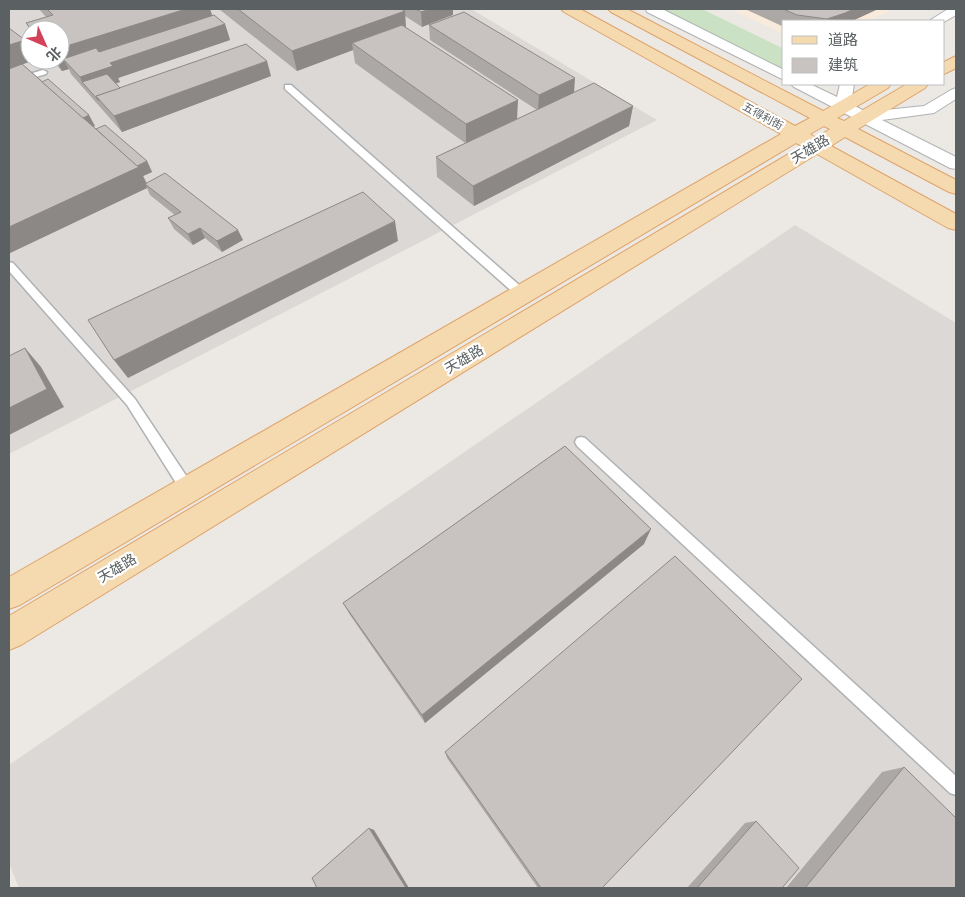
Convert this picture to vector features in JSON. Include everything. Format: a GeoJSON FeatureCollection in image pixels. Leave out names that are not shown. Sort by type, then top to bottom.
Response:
{"type":"FeatureCollection","features":[{"type":"Feature","properties":{"kind":"main road","name":"五得利街"},"geometry":{"type":"LineString","coordinates":[[569,9],[956,223]]}},
{"type":"Feature","properties":{"kind":"main road","name":"五得利街"},"geometry":{"type":"LineString","coordinates":[[616,9],[782,83]]}},
{"type":"Feature","properties":{"kind":"main road"},"geometry":{"type":"LineString","coordinates":[[945,68],[956,61]]}},
{"type":"Feature","properties":{"kind":"main road","name":"五得利街"},"geometry":{"type":"LineString","coordinates":[[786,85],[844,111],[956,188]]}},
{"type":"Feature","properties":{"kind":"main road","name":"天雄路"},"geometry":{"type":"LineString","coordinates":[[9,634],[806,140],[881,85]]}},
{"type":"Feature","properties":{"kind":"main road","name":"天雄路"},"geometry":{"type":"LineString","coordinates":[[844,111],[916,85]]}},
{"type":"Feature","properties":{"kind":"main road","name":"天雄路"},"geometry":{"type":"LineString","coordinates":[[9,594],[522,294],[806,140]]}},
{"type":"Feature","properties":{"kind":"street"},"geometry":{"type":"LineString","coordinates":[[652,9],[782,75]]}},
{"type":"Feature","properties":{"kind":"street"},"geometry":{"type":"LineString","coordinates":[[938,20],[956,10]]}},
{"type":"Feature","properties":{"kind":"street"},"geometry":{"type":"LineString","coordinates":[[801,85],[844,111],[956,164]]}},
{"type":"Feature","properties":{"kind":"street"},"geometry":{"type":"LineString","coordinates":[[844,111],[928,110],[956,92]]}},
{"type":"Feature","properties":{"kind":"lane"},"geometry":{"type":"LineString","coordinates":[[9,83],[43,72]]}},
{"type":"Feature","properties":{"kind":"lane"},"geometry":{"type":"LineString","coordinates":[[288,87],[522,294]]}},
{"type":"Feature","properties":{"kind":"lane"},"geometry":{"type":"LineString","coordinates":[[9,266],[131,402],[188,490]]}},
{"type":"Feature","properties":{"kind":"lane"},"geometry":{"type":"LineString","coordinates":[[581,442],[956,787]]}},
{"type":"Feature","properties":{"kind":"shaded area"},"geometry":{"type":"Polygon","coordinates":[[[9,9],[471,9],[657,120],[9,454],[9,9]]]}},
{"type":"Feature","properties":{"kind":"shaded area"},"geometry":{"type":"Polygon","coordinates":[[[730,9],[893,9],[871,20],[782,20],[782,33],[730,9]]]}},
{"type":"Feature","properties":{"kind":"shaded area"},"geometry":{"type":"Polygon","coordinates":[[[795,225],[956,323],[956,888],[19,888],[9,863],[9,765],[795,225]]]}},
{"type":"Feature","properties":{"kind":"green space"},"geometry":{"type":"Polygon","coordinates":[[[662,9],[702,9],[782,48],[782,70],[662,9]]]}},
{"type":"Feature","properties":{"kind":"building"},"geometry":{"type":"Polygon","coordinates":[[[47,9],[186,9],[70,45],[70,20],[36,20],[53,15],[47,9]]]}},
{"type":"Feature","properties":{"kind":"building"},"geometry":{"type":"Polygon","coordinates":[[[238,9],[401,9],[405,11],[292,51],[238,9]]]}},
{"type":"Feature","properties":{"kind":"building"},"geometry":{"type":"Polygon","coordinates":[[[416,9],[430,9],[421,12],[416,9]]]}},
{"type":"Feature","properties":{"kind":"building"},"geometry":{"type":"Polygon","coordinates":[[[783,9],[854,9],[827,19],[797,15],[783,9]]]}},
{"type":"Feature","properties":{"kind":"building"},"geometry":{"type":"Polygon","coordinates":[[[464,12],[575,78],[539,95],[429,25],[464,12]]]}},
{"type":"Feature","properties":{"kind":"building"},"geometry":{"type":"Polygon","coordinates":[[[214,15],[225,24],[110,63],[113,66],[80,77],[70,66],[70,57],[96,48],[99,52],[214,15]]]}},
{"type":"Feature","properties":{"kind":"building"},"geometry":{"type":"Polygon","coordinates":[[[402,25],[518,100],[466,124],[352,43],[402,25]]]}},
{"type":"Feature","properties":{"kind":"building"},"geometry":{"type":"Polygon","coordinates":[[[9,28],[20,36],[20,42],[9,45],[9,28]]]}},
{"type":"Feature","properties":{"kind":"building"},"geometry":{"type":"Polygon","coordinates":[[[246,44],[267,61],[114,116],[96,96],[246,44]]]}},
{"type":"Feature","properties":{"kind":"building"},"geometry":{"type":"Polygon","coordinates":[[[20,65],[20,70],[29,70],[139,167],[9,227],[9,69],[20,65]]]}},
{"type":"Feature","properties":{"kind":"building"},"geometry":{"type":"Polygon","coordinates":[[[107,74],[120,88],[96,96],[99,101],[82,82],[107,74]]]}},
{"type":"Feature","properties":{"kind":"building"},"geometry":{"type":"Polygon","coordinates":[[[48,79],[89,115],[83,118],[42,82],[48,79]]]}},
{"type":"Feature","properties":{"kind":"building"},"geometry":{"type":"Polygon","coordinates":[[[594,83],[633,106],[473,186],[436,157],[594,83]]]}},
{"type":"Feature","properties":{"kind":"building"},"geometry":{"type":"Polygon","coordinates":[[[105,125],[147,161],[137,166],[96,129],[105,125]]]}},
{"type":"Feature","properties":{"kind":"building"},"geometry":{"type":"Polygon","coordinates":[[[165,173],[238,230],[217,241],[200,228],[188,234],[168,218],[181,212],[145,184],[165,173]]]}},
{"type":"Feature","properties":{"kind":"building"},"geometry":{"type":"Polygon","coordinates":[[[363,192],[395,221],[114,360],[88,320],[363,192]]]}},
{"type":"Feature","properties":{"kind":"building"},"geometry":{"type":"Polygon","coordinates":[[[25,348],[47,389],[9,408],[9,356],[25,348]]]}},
{"type":"Feature","properties":{"kind":"building"},"geometry":{"type":"Polygon","coordinates":[[[565,446],[651,529],[422,715],[343,603],[565,446]]]}},
{"type":"Feature","properties":{"kind":"building"},"geometry":{"type":"Polygon","coordinates":[[[675,556],[802,679],[602,888],[541,888],[445,752],[675,556]]]}},
{"type":"Feature","properties":{"kind":"building"},"geometry":{"type":"Polygon","coordinates":[[[904,767],[956,818],[956,888],[805,888],[904,767]]]}},
{"type":"Feature","properties":{"kind":"building"},"geometry":{"type":"Polygon","coordinates":[[[756,821],[799,868],[782,888],[697,888],[756,821]]]}},
{"type":"Feature","properties":{"kind":"building"},"geometry":{"type":"Polygon","coordinates":[[[369,828],[406,888],[317,888],[312,878],[369,828]]]}}]}
